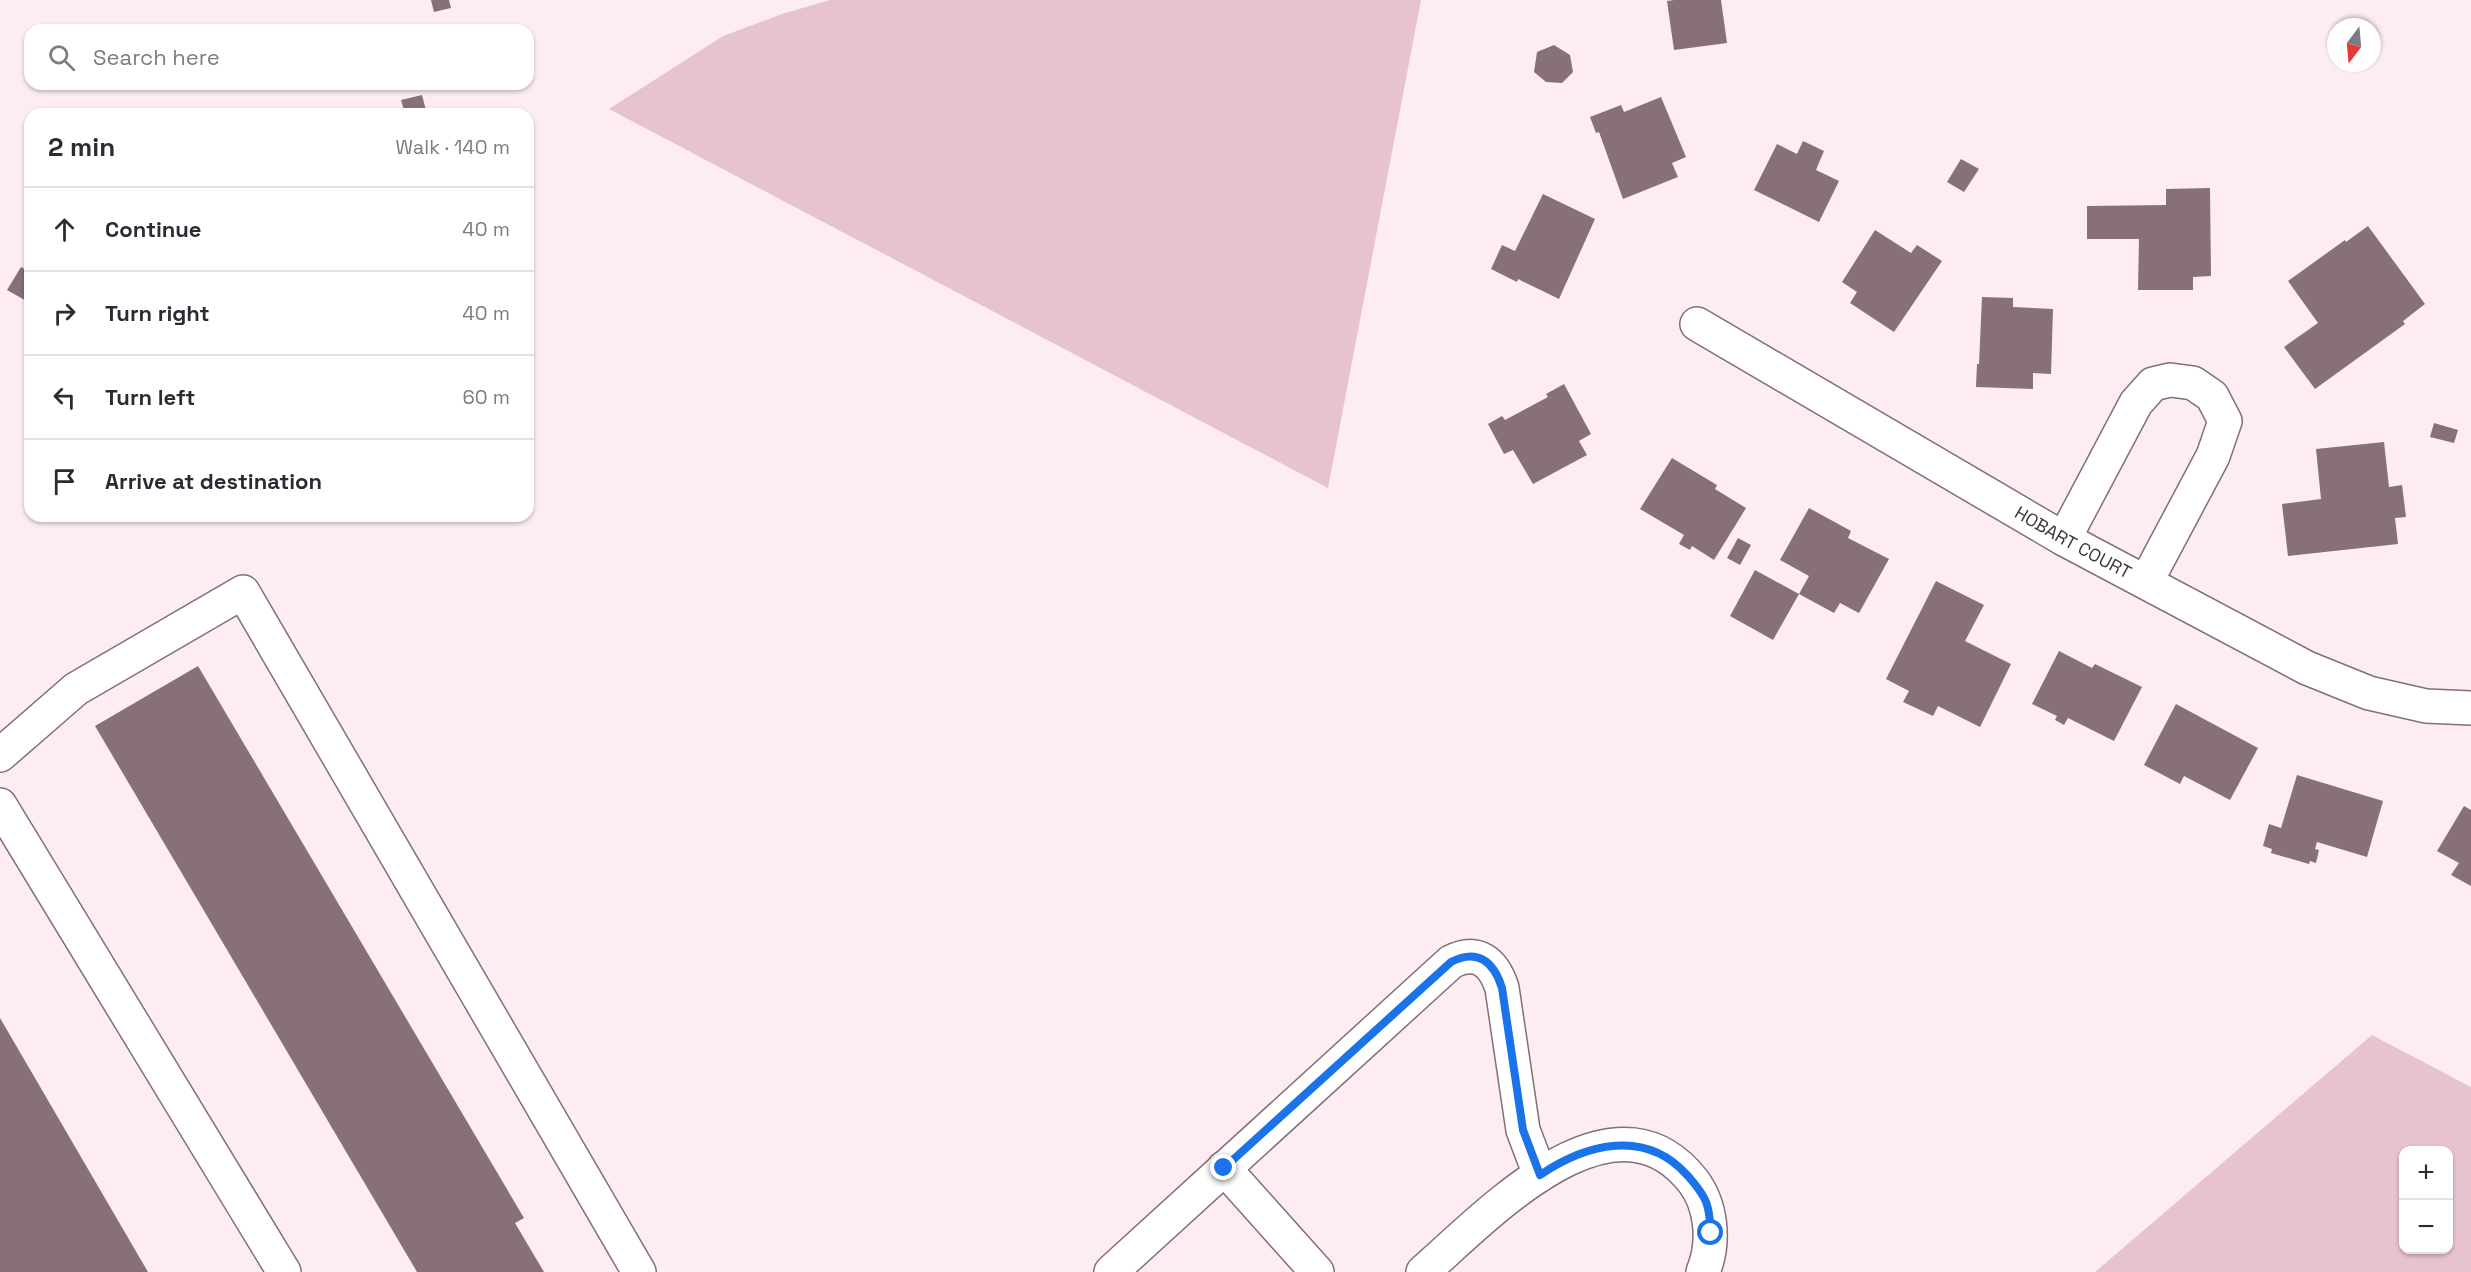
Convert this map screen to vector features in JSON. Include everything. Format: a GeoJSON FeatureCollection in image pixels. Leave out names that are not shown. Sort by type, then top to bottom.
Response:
{"type":"FeatureCollection","features":[{"type":"Feature","properties":{"kind":"street","name":"HOBART COURT"},"geometry":{"type":"LineString","coordinates":[[1697,324],[2064,539],[2307,668],[2369,693],[2426,706],[2471,708]]}},
{"type":"Feature","properties":{"kind":"street"},"geometry":{"type":"LineString","coordinates":[[2064,539],[2136,403],[2153,384],[2170,380],[2193,383],[2212,396],[2225,421],[2213,456],[2146,582]]}},
{"type":"Feature","properties":{"kind":"street"},"geometry":{"type":"LineString","coordinates":[[0,755],[76,689],[243,592],[639,1272]]}},
{"type":"Feature","properties":{"kind":"street"},"geometry":{"type":"LineString","coordinates":[[0,805],[284,1272]]}},
{"type":"Feature","properties":{"kind":"street"},"geometry":{"type":"LineString","coordinates":[[1111,1272],[1451,962],[1460,957],[1475,957],[1487,962],[1497,971],[1502,988],[1523,1130],[1540,1175]]}},
{"type":"Feature","properties":{"kind":"street"},"geometry":{"type":"LineString","coordinates":[[1423,1272],[1517,1190],[1561,1161],[1604,1146],[1634,1145],[1657,1152],[1679,1166],[1694,1182],[1707,1204],[1711,1233],[1703,1272]]}},
{"type":"Feature","properties":{"kind":"street"},"geometry":{"type":"LineString","coordinates":[[1224,1168],[1317,1272]]}},
{"type":"Feature","properties":{"kind":"shaded area"},"geometry":{"type":"Polygon","coordinates":[[[830,0],[1421,0],[1328,488],[609,109],[723,36],[782,14],[830,0]]]}},
{"type":"Feature","properties":{"kind":"shaded area"},"geometry":{"type":"Polygon","coordinates":[[[2372,1035],[2471,1087],[2471,1272],[2095,1272],[2372,1035]]]}},
{"type":"Feature","properties":{"kind":"building"},"geometry":{"type":"Polygon","coordinates":[[[431,0],[449,0],[451,8],[434,12],[431,0]]]}},
{"type":"Feature","properties":{"kind":"building"},"geometry":{"type":"Polygon","coordinates":[[[1721,0],[1727,43],[1674,50],[1667,1],[1721,0]]]}},
{"type":"Feature","properties":{"kind":"building"},"geometry":{"type":"Polygon","coordinates":[[[1554,45],[1570,55],[1573,72],[1562,83],[1546,82],[1534,72],[1537,52],[1554,45]]]}},
{"type":"Feature","properties":{"kind":"building"},"geometry":{"type":"Polygon","coordinates":[[[422,95],[425,108],[403,108],[401,100],[422,95]]]}},
{"type":"Feature","properties":{"kind":"building"},"geometry":{"type":"Polygon","coordinates":[[[1661,97],[1686,157],[1672,163],[1678,177],[1623,199],[1599,132],[1596,133],[1590,117],[1621,105],[1624,112],[1661,97]]]}},
{"type":"Feature","properties":{"kind":"building"},"geometry":{"type":"Polygon","coordinates":[[[1803,141],[1824,151],[1816,170],[1839,181],[1819,222],[1754,190],[1777,144],[1797,154],[1803,141]]]}},
{"type":"Feature","properties":{"kind":"building"},"geometry":{"type":"Polygon","coordinates":[[[1961,159],[1979,169],[1964,192],[1947,182],[1961,159]]]}},
{"type":"Feature","properties":{"kind":"building"},"geometry":{"type":"Polygon","coordinates":[[[2210,188],[2211,276],[2193,277],[2193,290],[2138,290],[2139,239],[2087,239],[2087,206],[2166,205],[2166,189],[2210,188]]]}},
{"type":"Feature","properties":{"kind":"building"},"geometry":{"type":"Polygon","coordinates":[[[1543,194],[1595,219],[1559,299],[1491,269],[1502,245],[1515,251],[1543,194]]]}},
{"type":"Feature","properties":{"kind":"building"},"geometry":{"type":"Polygon","coordinates":[[[2368,226],[2425,304],[2403,321],[2405,324],[2315,389],[2284,347],[2318,323],[2288,281],[2368,226]]]}},
{"type":"Feature","properties":{"kind":"building"},"geometry":{"type":"Polygon","coordinates":[[[1875,230],[1911,253],[1917,245],[1942,261],[1894,332],[1850,303],[1857,292],[1842,282],[1875,230]]]}},
{"type":"Feature","properties":{"kind":"building"},"geometry":{"type":"Polygon","coordinates":[[[21,267],[24,269],[24,300],[7,290],[21,267]]]}},
{"type":"Feature","properties":{"kind":"building"},"geometry":{"type":"Polygon","coordinates":[[[1982,297],[2013,298],[2013,307],[2053,309],[2051,374],[2033,373],[2033,389],[1976,387],[1982,297]]]}},
{"type":"Feature","properties":{"kind":"building"},"geometry":{"type":"Polygon","coordinates":[[[1564,384],[1591,434],[1579,441],[1587,455],[1533,484],[1513,450],[1504,454],[1488,424],[1502,416],[1505,420],[1548,397],[1546,394],[1564,384]]]}},
{"type":"Feature","properties":{"kind":"building"},"geometry":{"type":"Polygon","coordinates":[[[2434,423],[2458,430],[2454,443],[2430,437],[2434,423]]]}},
{"type":"Feature","properties":{"kind":"building"},"geometry":{"type":"Polygon","coordinates":[[[2384,442],[2389,487],[2402,485],[2406,517],[2395,518],[2398,544],[2288,556],[2282,504],[2321,499],[2316,449],[2384,442]]]}},
{"type":"Feature","properties":{"kind":"building"},"geometry":{"type":"Polygon","coordinates":[[[1672,458],[1717,485],[1715,489],[1746,508],[1714,560],[1692,546],[1690,550],[1679,544],[1684,535],[1640,509],[1672,458]]]}},
{"type":"Feature","properties":{"kind":"building"},"geometry":{"type":"Polygon","coordinates":[[[1809,508],[1851,531],[1848,538],[1889,559],[1859,613],[1840,603],[1834,613],[1799,594],[1809,576],[1780,560],[1809,508]]]}},
{"type":"Feature","properties":{"kind":"building"},"geometry":{"type":"Polygon","coordinates":[[[1738,538],[1751,545],[1740,565],[1727,558],[1738,538]]]}},
{"type":"Feature","properties":{"kind":"building"},"geometry":{"type":"Polygon","coordinates":[[[1755,570],[1799,594],[1773,640],[1730,616],[1755,570]]]}},
{"type":"Feature","properties":{"kind":"building"},"geometry":{"type":"Polygon","coordinates":[[[1936,581],[1984,605],[1965,641],[2011,664],[1980,727],[1938,706],[1933,716],[1903,702],[1909,691],[1886,679],[1936,581]]]}},
{"type":"Feature","properties":{"kind":"building"},"geometry":{"type":"Polygon","coordinates":[[[2059,651],[2092,668],[2095,664],[2142,687],[2114,741],[2068,718],[2064,725],[2055,720],[2057,716],[2032,704],[2059,651]]]}},
{"type":"Feature","properties":{"kind":"building"},"geometry":{"type":"Polygon","coordinates":[[[198,666],[524,1218],[515,1223],[544,1272],[417,1272],[95,726],[198,666]]]}},
{"type":"Feature","properties":{"kind":"building"},"geometry":{"type":"Polygon","coordinates":[[[2176,704],[2258,748],[2230,800],[2184,776],[2180,784],[2144,765],[2176,704]]]}},
{"type":"Feature","properties":{"kind":"building"},"geometry":{"type":"Polygon","coordinates":[[[2297,775],[2383,801],[2367,857],[2317,842],[2315,849],[2319,850],[2316,863],[2310,861],[2309,864],[2271,853],[2272,849],[2263,846],[2269,824],[2281,828],[2297,775]]]}},
{"type":"Feature","properties":{"kind":"building"},"geometry":{"type":"Polygon","coordinates":[[[2464,806],[2471,810],[2471,886],[2451,875],[2459,863],[2437,851],[2464,806]]]}},
{"type":"Feature","properties":{"kind":"building"},"geometry":{"type":"Polygon","coordinates":[[[0,1018],[148,1272],[0,1272],[0,1018]]]}},
{"type":"Feature","properties":{"kind":"route"},"geometry":{"type":"LineString","coordinates":[[1224,1168],[1451,962],[1460,957],[1475,957],[1487,962],[1497,971],[1502,988],[1523,1130],[1540,1175],[1561,1161],[1604,1146],[1634,1145],[1657,1152],[1679,1166],[1694,1182],[1707,1204],[1711,1233]]}}]}
